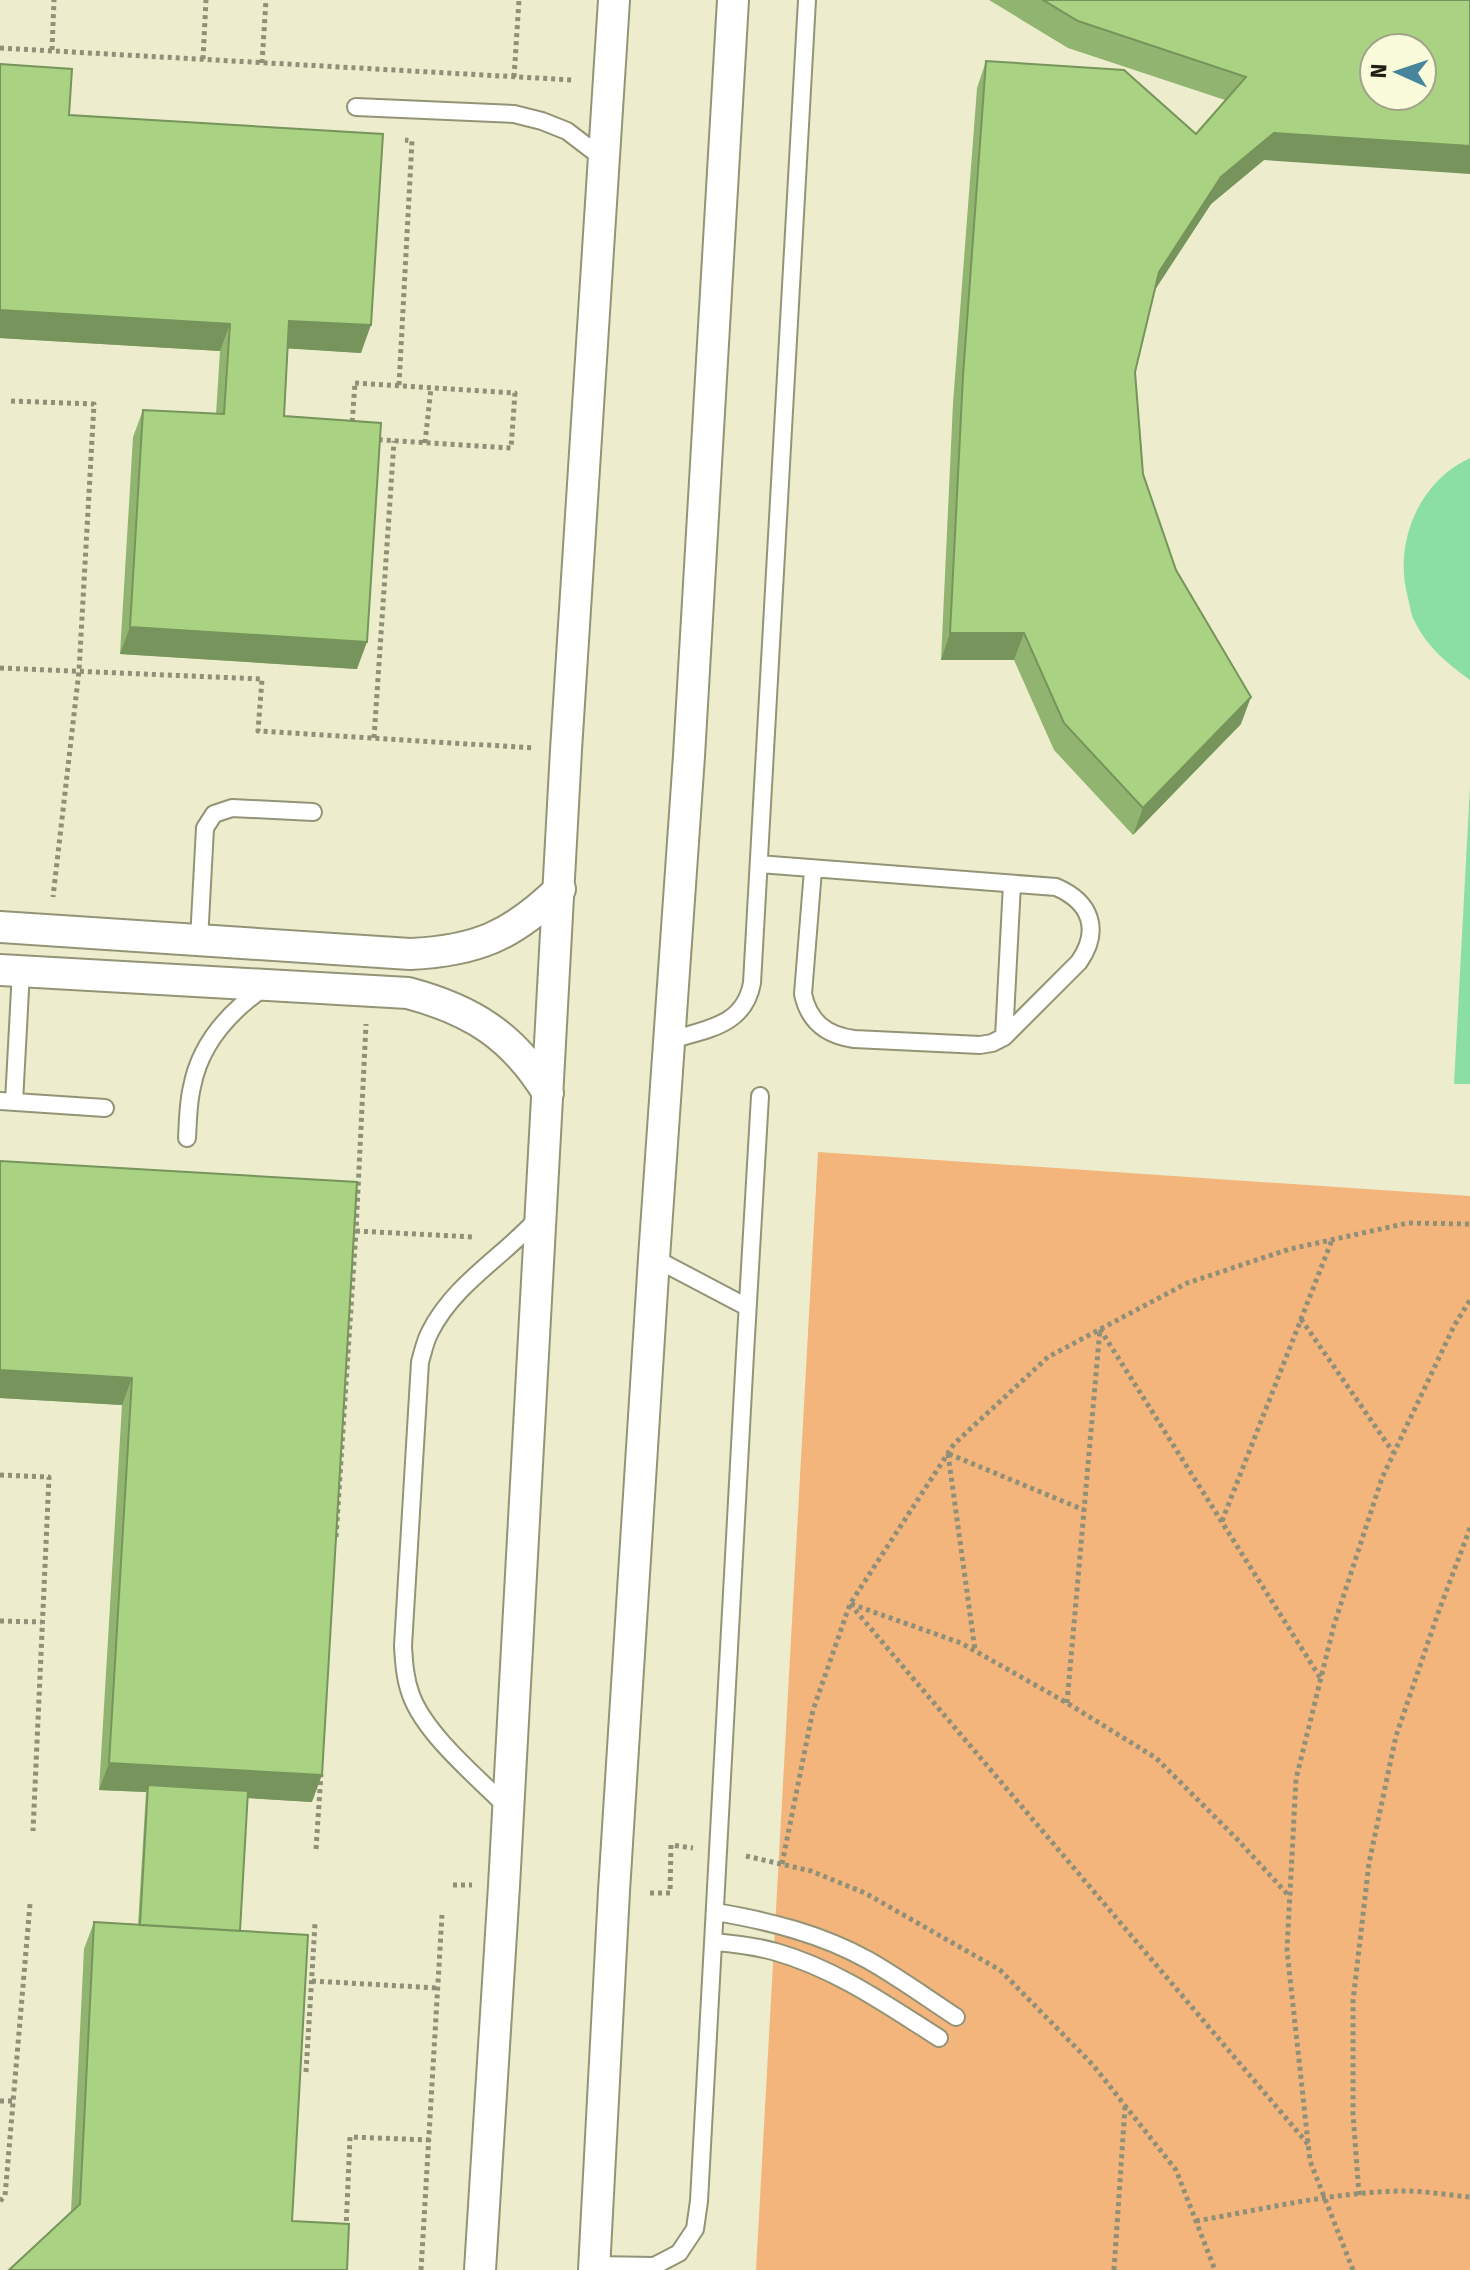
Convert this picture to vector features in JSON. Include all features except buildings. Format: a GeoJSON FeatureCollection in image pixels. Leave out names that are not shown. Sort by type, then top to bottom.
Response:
{"type":"FeatureCollection","features":[{"type":"Feature","properties":{"kind":"street"},"geometry":{"type":"LineString","coordinates":[[480,2270],[566,750],[614,0]]}},
{"type":"Feature","properties":{"kind":"street"},"geometry":{"type":"LineString","coordinates":[[595,2268],[614,1891],[690,741],[733,0]]}},
{"type":"Feature","properties":{"kind":"street"},"geometry":{"type":"LineString","coordinates":[[0,927],[410,954],[444,953],[477,945],[507,932],[536,913],[560,889]]}},
{"type":"Feature","properties":{"kind":"street"},"geometry":{"type":"LineString","coordinates":[[10,971],[408,993],[464,1012],[490,1027],[533,1068],[548,1093]]}},
{"type":"Feature","properties":{"kind":"lane"},"geometry":{"type":"LineString","coordinates":[[668,1041],[730,1021],[749,998],[752,983],[807,0]]}},
{"type":"Feature","properties":{"kind":"lane"},"geometry":{"type":"LineString","coordinates":[[356,107],[514,114],[567,131],[605,160]]}},
{"type":"Feature","properties":{"kind":"lane"},"geometry":{"type":"LineString","coordinates":[[199,940],[205,828],[214,814],[232,808],[313,812]]}},
{"type":"Feature","properties":{"kind":"lane"},"geometry":{"type":"LineString","coordinates":[[759,864],[1056,887],[1079,901],[1087,912],[1091,938],[1079,962],[1004,1037],[992,1043],[980,1045],[838,1037],[813,1020],[803,994],[813,870]]}},
{"type":"Feature","properties":{"kind":"lane"},"geometry":{"type":"LineString","coordinates":[[1004,1037],[1012,884]]}},
{"type":"Feature","properties":{"kind":"lane"},"geometry":{"type":"LineString","coordinates":[[10,971],[7,1102],[105,1108]]}},
{"type":"Feature","properties":{"kind":"lane"},"geometry":{"type":"LineString","coordinates":[[187,1138],[191,1088],[203,1054],[230,1015],[267,985]]}},
{"type":"Feature","properties":{"kind":"lane"},"geometry":{"type":"LineString","coordinates":[[595,2268],[654,2266],[679,2253],[695,2229],[699,2201],[760,1096]]}},
{"type":"Feature","properties":{"kind":"lane"},"geometry":{"type":"LineString","coordinates":[[508,1808],[423,1719],[411,1696],[404,1671],[403,1646],[420,1362],[429,1334],[444,1309],[464,1286],[519,1240],[541,1213]]}},
{"type":"Feature","properties":{"kind":"lane"},"geometry":{"type":"LineString","coordinates":[[654,1258],[747,1307]]}},
{"type":"Feature","properties":{"kind":"lane"},"geometry":{"type":"LineString","coordinates":[[716,1912],[779,1925],[839,1947],[868,1960],[956,2017]]}},
{"type":"Feature","properties":{"kind":"lane"},"geometry":{"type":"LineString","coordinates":[[715,1942],[773,1951],[828,1971],[939,2038]]}},
{"type":"Feature","properties":{"kind":"path"},"geometry":{"type":"LineString","coordinates":[[52,50],[54,0]]}},
{"type":"Feature","properties":{"kind":"path"},"geometry":{"type":"LineString","coordinates":[[203,59],[206,0]]}},
{"type":"Feature","properties":{"kind":"path"},"geometry":{"type":"LineString","coordinates":[[262,63],[266,0]]}},
{"type":"Feature","properties":{"kind":"path"},"geometry":{"type":"LineString","coordinates":[[514,77],[519,0]]}},
{"type":"Feature","properties":{"kind":"path"},"geometry":{"type":"LineString","coordinates":[[0,48],[610,83]]}},
{"type":"Feature","properties":{"kind":"path"},"geometry":{"type":"LineString","coordinates":[[396,140],[412,141],[399,385]]}},
{"type":"Feature","properties":{"kind":"path"},"geometry":{"type":"LineString","coordinates":[[355,383],[431,388],[515,393],[511,448],[351,438],[355,383]]}},
{"type":"Feature","properties":{"kind":"path"},"geometry":{"type":"LineString","coordinates":[[425,443],[431,388]]}},
{"type":"Feature","properties":{"kind":"path"},"geometry":{"type":"LineString","coordinates":[[11,401],[94,404],[79,671],[49,930]]}},
{"type":"Feature","properties":{"kind":"path"},"geometry":{"type":"LineString","coordinates":[[374,738],[394,441]]}},
{"type":"Feature","properties":{"kind":"path"},"geometry":{"type":"LineString","coordinates":[[0,668],[262,679],[258,731],[566,750]]}},
{"type":"Feature","properties":{"kind":"path"},"geometry":{"type":"LineString","coordinates":[[335,1548],[368,991]]}},
{"type":"Feature","properties":{"kind":"path"},"geometry":{"type":"LineString","coordinates":[[782,1864],[813,1710],[850,1604],[954,1444],[1048,1357],[1187,1283],[1290,1249],[1408,1223],[1470,1224]]}},
{"type":"Feature","properties":{"kind":"path"},"geometry":{"type":"LineString","coordinates":[[356,1231],[519,1240]]}},
{"type":"Feature","properties":{"kind":"path"},"geometry":{"type":"LineString","coordinates":[[1221,1522],[1332,1240]]}},
{"type":"Feature","properties":{"kind":"path"},"geometry":{"type":"LineString","coordinates":[[1353,2270],[1310,2161],[1308,2145],[1287,1950],[1296,1779],[1334,1625],[1382,1478],[1454,1326],[1470,1300]]}},
{"type":"Feature","properties":{"kind":"path"},"geometry":{"type":"LineString","coordinates":[[1301,1319],[1394,1453]]}},
{"type":"Feature","properties":{"kind":"path"},"geometry":{"type":"LineString","coordinates":[[1067,1703],[1100,1329]]}},
{"type":"Feature","properties":{"kind":"path"},"geometry":{"type":"LineString","coordinates":[[1100,1329],[1321,1679]]}},
{"type":"Feature","properties":{"kind":"path"},"geometry":{"type":"LineString","coordinates":[[948,1454],[1084,1510]]}},
{"type":"Feature","properties":{"kind":"path"},"geometry":{"type":"LineString","coordinates":[[948,1454],[976,1651]]}},
{"type":"Feature","properties":{"kind":"path"},"geometry":{"type":"LineString","coordinates":[[0,1475],[49,1477],[33,1831]]}},
{"type":"Feature","properties":{"kind":"path"},"geometry":{"type":"LineString","coordinates":[[1359,2195],[1353,2113],[1353,2001],[1369,1863],[1396,1736],[1470,1528]]}},
{"type":"Feature","properties":{"kind":"path"},"geometry":{"type":"LineString","coordinates":[[850,1604],[961,1643],[1156,1758],[1290,1897]]}},
{"type":"Feature","properties":{"kind":"path"},"geometry":{"type":"LineString","coordinates":[[850,1604],[1308,2145]]}},
{"type":"Feature","properties":{"kind":"path"},"geometry":{"type":"LineString","coordinates":[[0,1621],[42,1622]]}},
{"type":"Feature","properties":{"kind":"path"},"geometry":{"type":"LineString","coordinates":[[316,1849],[321,1770]]}},
{"type":"Feature","properties":{"kind":"path"},"geometry":{"type":"LineString","coordinates":[[0,2201],[5,2196],[30,1904]]}},
{"type":"Feature","properties":{"kind":"path"},"geometry":{"type":"LineString","coordinates":[[421,2270],[442,1915]]}},
{"type":"Feature","properties":{"kind":"path"},"geometry":{"type":"LineString","coordinates":[[306,2072],[315,1924]]}},
{"type":"Feature","properties":{"kind":"path"},"geometry":{"type":"LineString","coordinates":[[312,1981],[438,1988]]}},
{"type":"Feature","properties":{"kind":"path"},"geometry":{"type":"LineString","coordinates":[[0,2101],[14,2101]]}},
{"type":"Feature","properties":{"kind":"path"},"geometry":{"type":"LineString","coordinates":[[1114,2270],[1125,2106]]}},
{"type":"Feature","properties":{"kind":"path"},"geometry":{"type":"LineString","coordinates":[[345,2240],[350,2137],[430,2140]]}},
{"type":"Feature","properties":{"kind":"path"},"geometry":{"type":"LineString","coordinates":[[1196,2221],[1324,2198],[1404,2191],[1470,2197]]}},
{"type":"Feature","properties":{"kind":"shaded area"},"geometry":{"type":"Polygon","coordinates":[[[1470,458],[1470,680],[1439,654],[1415,622],[1404,577],[1404,557],[1407,536],[1424,499],[1436,482],[1470,458]]]}},
{"type":"Feature","properties":{"kind":"shaded area"},"geometry":{"type":"Polygon","coordinates":[[[1470,786],[1470,1084],[1454,1084],[1470,786]]]}},
{"type":"Feature","properties":{"kind":"shaded area"},"geometry":{"type":"Polygon","coordinates":[[[818,1152],[1470,1196],[1470,2270],[756,2270],[818,1152]]]}}]}
